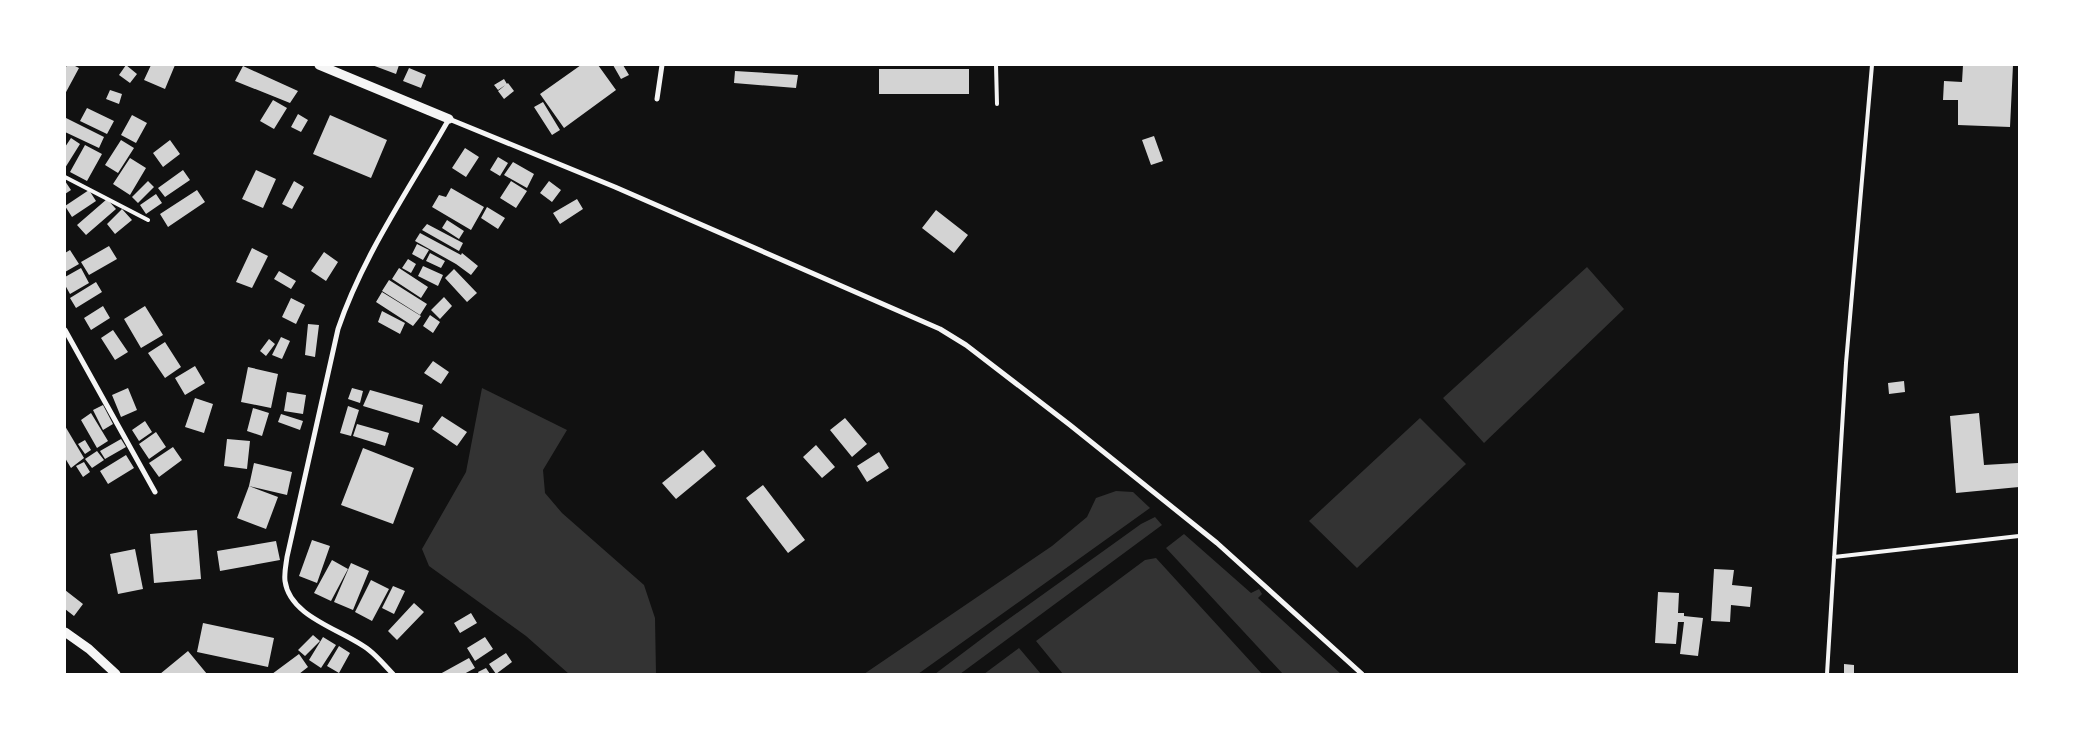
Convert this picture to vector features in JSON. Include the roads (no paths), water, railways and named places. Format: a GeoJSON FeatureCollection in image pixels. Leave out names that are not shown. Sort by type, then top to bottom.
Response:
{"type":"FeatureCollection","features":[{"type":"Feature","properties":{"kind":"street"},"geometry":{"type":"LineString","coordinates":[[319,65],[615,187],[940,329],[966,345],[1070,425],[1217,543],[1362,674]]}},
{"type":"Feature","properties":{"kind":"street"},"geometry":{"type":"LineString","coordinates":[[657,99],[662,65]]}},
{"type":"Feature","properties":{"kind":"street"},"geometry":{"type":"LineString","coordinates":[[393,674],[368,649],[309,615],[296,604],[289,594],[285,581],[287,558],[338,330],[348,300],[361,272],[449,119]]}},
{"type":"Feature","properties":{"kind":"street"},"geometry":{"type":"LineString","coordinates":[[65,330],[155,492]]}},
{"type":"Feature","properties":{"kind":"street"},"geometry":{"type":"LineString","coordinates":[[65,632],[89,649],[116,674]]}},
{"type":"Feature","properties":{"kind":"lane"},"geometry":{"type":"LineString","coordinates":[[996,65],[997,104]]}},
{"type":"Feature","properties":{"kind":"lane"},"geometry":{"type":"LineString","coordinates":[[1827,674],[1846,363],[1872,65]]}},
{"type":"Feature","properties":{"kind":"lane"},"geometry":{"type":"LineString","coordinates":[[65,177],[148,220]]}},
{"type":"Feature","properties":{"kind":"lane"},"geometry":{"type":"LineString","coordinates":[[1834,556],[2019,536]]}}]}
